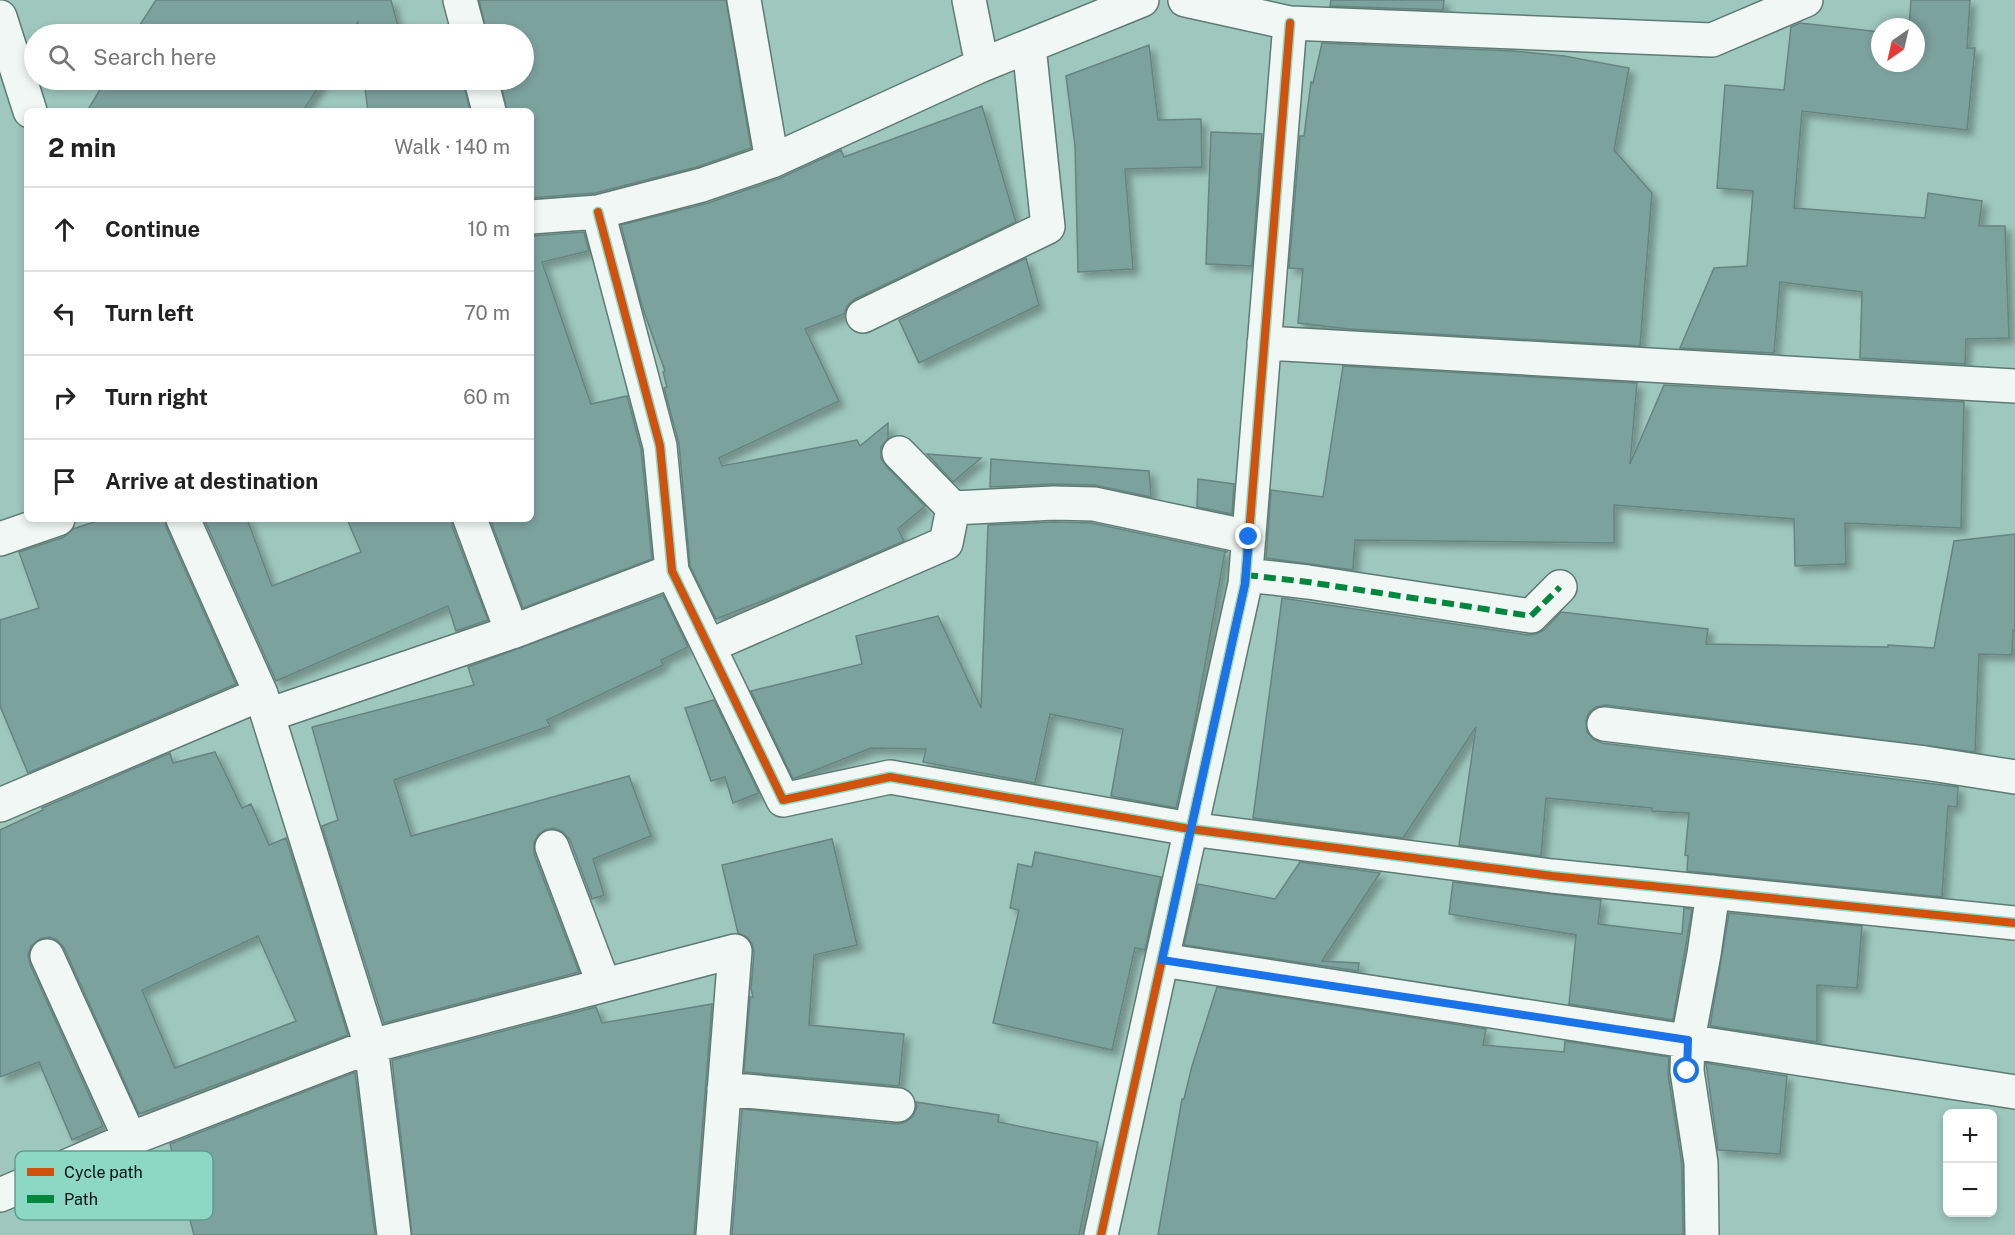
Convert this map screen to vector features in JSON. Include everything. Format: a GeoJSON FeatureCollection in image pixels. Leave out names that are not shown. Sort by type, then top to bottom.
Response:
{"type":"FeatureCollection","features":[{"type":"Feature","properties":{"kind":"street"},"geometry":{"type":"LineString","coordinates":[[460,0],[466,24]]}},
{"type":"Feature","properties":{"kind":"street"},"geometry":{"type":"LineString","coordinates":[[744,0],[772,161]]}},
{"type":"Feature","properties":{"kind":"street"},"geometry":{"type":"LineString","coordinates":[[969,0],[982,65]]}},
{"type":"Feature","properties":{"kind":"street"},"geometry":{"type":"LineString","coordinates":[[534,217],[598,212],[702,185],[772,161],[982,65],[1142,0]]}},
{"type":"Feature","properties":{"kind":"street"},"geometry":{"type":"LineString","coordinates":[[1185,0],[1217,4],[1290,23],[1712,40],[1806,0]]}},
{"type":"Feature","properties":{"kind":"street"},"geometry":{"type":"LineString","coordinates":[[0,17],[29,108]]}},
{"type":"Feature","properties":{"kind":"street"},"geometry":{"type":"LineString","coordinates":[[1101,1235],[1246,575],[1290,23]]}},
{"type":"Feature","properties":{"kind":"street"},"geometry":{"type":"LineString","coordinates":[[863,316],[1048,227],[1029,46]]}},
{"type":"Feature","properties":{"kind":"street"},"geometry":{"type":"LineString","coordinates":[[484,90],[488,108]]}},
{"type":"Feature","properties":{"kind":"street"},"geometry":{"type":"LineString","coordinates":[[598,212],[660,446],[672,571],[783,800],[890,777],[1190,829],[1552,876],[2015,923]]}},
{"type":"Feature","properties":{"kind":"street"},"geometry":{"type":"LineString","coordinates":[[1264,343],[2015,386]]}},
{"type":"Feature","properties":{"kind":"street"},"geometry":{"type":"LineString","coordinates":[[899,453],[953,508],[1054,503],[1094,504],[1249,537]]}},
{"type":"Feature","properties":{"kind":"street"},"geometry":{"type":"LineString","coordinates":[[709,646],[946,543],[953,508]]}},
{"type":"Feature","properties":{"kind":"street"},"geometry":{"type":"LineString","coordinates":[[0,539],[49,522]]}},
{"type":"Feature","properties":{"kind":"street"},"geometry":{"type":"LineString","coordinates":[[184,522],[265,705],[371,1046],[394,1235]]}},
{"type":"Feature","properties":{"kind":"street"},"geometry":{"type":"LineString","coordinates":[[471,522],[512,632]]}},
{"type":"Feature","properties":{"kind":"street"},"geometry":{"type":"LineString","coordinates":[[0,805],[265,705],[512,632],[672,571]]}},
{"type":"Feature","properties":{"kind":"street"},"geometry":{"type":"LineString","coordinates":[[1246,575],[1308,582],[1531,616],[1560,587]]}},
{"type":"Feature","properties":{"kind":"street"},"geometry":{"type":"LineString","coordinates":[[1604,723],[1925,763],[2015,777]]}},
{"type":"Feature","properties":{"kind":"street"},"geometry":{"type":"LineString","coordinates":[[552,847],[604,985]]}},
{"type":"Feature","properties":{"kind":"street"},"geometry":{"type":"LineString","coordinates":[[1701,1235],[1701,1163],[1687,1071],[1688,1040],[1713,892]]}},
{"type":"Feature","properties":{"kind":"street"},"geometry":{"type":"LineString","coordinates":[[102,1151],[371,1046],[735,951],[713,1235]]}},
{"type":"Feature","properties":{"kind":"street"},"geometry":{"type":"LineString","coordinates":[[47,956],[130,1139]]}},
{"type":"Feature","properties":{"kind":"street"},"geometry":{"type":"LineString","coordinates":[[1162,960],[2015,1092]]}},
{"type":"Feature","properties":{"kind":"street"},"geometry":{"type":"LineString","coordinates":[[724,1089],[898,1105]]}},
{"type":"Feature","properties":{"kind":"street"},"geometry":{"type":"LineString","coordinates":[[0,1195],[15,1189]]}},
{"type":"Feature","properties":{"kind":"building"},"geometry":{"type":"Polygon","coordinates":[[[156,0],[391,0],[397,24],[358,24],[358,22],[357,24],[140,24],[156,0]]]}},
{"type":"Feature","properties":{"kind":"building"},"geometry":{"type":"Polygon","coordinates":[[[479,0],[726,0],[751,148],[697,167],[595,193],[534,198],[534,108],[506,108],[502,90],[534,90],[534,24],[485,24],[479,0]]]}},
{"type":"Feature","properties":{"kind":"building"},"geometry":{"type":"Polygon","coordinates":[[[1331,0],[1444,0],[1443,10],[1330,6],[1331,0]]]}},
{"type":"Feature","properties":{"kind":"building"},"geometry":{"type":"Polygon","coordinates":[[[1911,0],[1970,0],[1967,48],[1975,48],[1967,130],[1802,111],[1794,208],[1925,218],[1928,193],[1982,201],[1979,226],[2005,226],[2009,338],[1966,339],[1965,364],[1860,358],[1862,292],[1780,282],[1774,353],[1680,348],[1714,268],[1747,266],[1753,191],[1717,188],[1725,85],[1784,90],[1791,27],[1800,23],[1871,31],[1871,72],[1925,72],[1925,18],[1910,18],[1911,0]]]}},
{"type":"Feature","properties":{"kind":"building"},"geometry":{"type":"Polygon","coordinates":[[[1322,43],[1514,51],[1564,56],[1629,68],[1614,150],[1652,193],[1640,346],[1349,329],[1298,323],[1303,269],[1289,268],[1300,136],[1304,136],[1311,82],[1313,83],[1322,43]]]}},
{"type":"Feature","properties":{"kind":"building"},"geometry":{"type":"Polygon","coordinates":[[[1149,45],[1158,120],[1201,119],[1202,167],[1125,169],[1133,269],[1078,272],[1075,146],[1066,76],[1149,45]]]}},
{"type":"Feature","properties":{"kind":"building"},"geometry":{"type":"Polygon","coordinates":[[[100,90],[317,90],[305,108],[89,108],[100,90]]]}},
{"type":"Feature","properties":{"kind":"building"},"geometry":{"type":"Polygon","coordinates":[[[365,90],[465,90],[469,108],[368,108],[365,90]]]}},
{"type":"Feature","properties":{"kind":"building"},"geometry":{"type":"Polygon","coordinates":[[[982,106],[1016,222],[855,299],[847,306],[844,314],[805,329],[839,401],[719,458],[722,466],[857,440],[860,446],[888,423],[888,439],[881,447],[881,458],[925,506],[898,529],[904,541],[716,619],[690,566],[679,444],[664,388],[667,387],[663,372],[665,371],[642,306],[621,225],[708,203],[778,179],[841,150],[844,157],[982,106]]]}},
{"type":"Feature","properties":{"kind":"building"},"geometry":{"type":"Polygon","coordinates":[[[1211,132],[1262,134],[1252,266],[1206,264],[1211,132]]]}},
{"type":"Feature","properties":{"kind":"building"},"geometry":{"type":"Polygon","coordinates":[[[584,232],[589,251],[542,262],[591,404],[627,396],[641,449],[652,559],[523,608],[491,522],[534,522],[534,236],[584,232]]]}},
{"type":"Feature","properties":{"kind":"building"},"geometry":{"type":"Polygon","coordinates":[[[1026,258],[1039,305],[919,363],[899,320],[1026,258]]]}},
{"type":"Feature","properties":{"kind":"building"},"geometry":{"type":"Polygon","coordinates":[[[1343,366],[1637,383],[1630,464],[1664,385],[1964,402],[1961,528],[1845,523],[1846,564],[1795,566],[1794,519],[1614,505],[1614,543],[1355,540],[1353,570],[1266,558],[1271,490],[1323,497],[1343,366]]]}},
{"type":"Feature","properties":{"kind":"building"},"geometry":{"type":"Polygon","coordinates":[[[927,454],[981,458],[953,482],[927,454]]]}},
{"type":"Feature","properties":{"kind":"building"},"geometry":{"type":"Polygon","coordinates":[[[991,459],[1149,471],[1151,497],[1094,485],[990,487],[991,459]]]}},
{"type":"Feature","properties":{"kind":"building"},"geometry":{"type":"Polygon","coordinates":[[[1198,479],[1234,484],[1232,514],[1197,507],[1198,479]]]}},
{"type":"Feature","properties":{"kind":"building"},"geometry":{"type":"Polygon","coordinates":[[[94,522],[165,522],[236,684],[28,773],[0,706],[0,620],[39,608],[19,552],[64,537],[73,529],[94,522]]]}},
{"type":"Feature","properties":{"kind":"building"},"geometry":{"type":"Polygon","coordinates":[[[205,522],[248,522],[272,586],[361,552],[348,522],[452,522],[488,620],[456,631],[448,606],[276,681],[205,522]]]}},
{"type":"Feature","properties":{"kind":"building"},"geometry":{"type":"Polygon","coordinates":[[[1092,523],[1225,551],[1193,732],[1176,808],[1111,796],[1123,729],[1050,714],[1035,783],[923,762],[926,749],[871,748],[793,779],[751,691],[862,664],[856,636],[938,616],[981,708],[988,525],[1092,523]]]}},
{"type":"Feature","properties":{"kind":"building"},"geometry":{"type":"Polygon","coordinates":[[[2015,534],[2015,631],[2013,630],[2012,655],[1979,654],[1975,752],[1606,705],[1596,707],[1589,712],[1586,721],[1587,732],[1593,739],[1602,743],[1958,787],[1957,807],[1948,806],[1942,897],[1687,871],[1688,856],[1685,855],[1689,813],[1652,811],[1652,808],[1546,798],[1541,856],[1459,845],[1476,727],[1403,838],[1253,818],[1282,598],[1528,635],[1544,630],[1561,612],[1708,629],[1706,644],[1888,647],[1888,645],[1934,648],[1954,541],[2015,534]]]}},
{"type":"Feature","properties":{"kind":"building"},"geometry":{"type":"Polygon","coordinates":[[[663,595],[688,647],[661,660],[663,665],[547,720],[550,726],[394,780],[411,836],[629,776],[651,836],[593,859],[604,895],[592,899],[570,840],[563,832],[554,828],[545,830],[538,835],[534,843],[534,854],[579,972],[384,1023],[322,826],[338,820],[312,727],[474,685],[468,667],[663,595]]]}},
{"type":"Feature","properties":{"kind":"building"},"geometry":{"type":"Polygon","coordinates":[[[714,700],[759,793],[733,803],[725,777],[711,781],[685,708],[714,700]]]}},
{"type":"Feature","properties":{"kind":"building"},"geometry":{"type":"Polygon","coordinates":[[[215,752],[242,808],[251,804],[269,845],[286,838],[348,1035],[139,1114],[64,948],[57,940],[49,937],[40,939],[31,946],[28,955],[30,964],[103,1126],[72,1140],[39,1062],[0,1077],[0,830],[43,810],[42,808],[170,753],[173,763],[215,752]],[[258,936],[142,990],[175,1068],[296,1021],[258,936]]]}},
{"type":"Feature","properties":{"kind":"building"},"geometry":{"type":"Polygon","coordinates":[[[832,839],[857,945],[814,955],[809,1025],[904,1034],[899,1086],[744,1072],[750,997],[753,997],[751,989],[754,952],[747,937],[738,933],[722,865],[832,839]]]}},
{"type":"Feature","properties":{"kind":"building"},"geometry":{"type":"Polygon","coordinates":[[[1035,852],[1161,877],[1145,950],[1135,948],[1112,1050],[993,1023],[1019,910],[1010,908],[1018,864],[1032,867],[1035,852]]]}},
{"type":"Feature","properties":{"kind":"building"},"geometry":{"type":"Polygon","coordinates":[[[1300,862],[1380,873],[1322,961],[1359,963],[1358,971],[1184,945],[1198,884],[1275,899],[1300,862]]]}},
{"type":"Feature","properties":{"kind":"building"},"geometry":{"type":"Polygon","coordinates":[[[1453,882],[1601,900],[1598,924],[1682,934],[1684,908],[1692,909],[1673,1020],[1569,1004],[1576,935],[1449,914],[1453,882]]]}},
{"type":"Feature","properties":{"kind":"building"},"geometry":{"type":"Polygon","coordinates":[[[1729,913],[1862,926],[1857,988],[1817,985],[1817,1042],[1710,1026],[1729,913]]]}},
{"type":"Feature","properties":{"kind":"building"},"geometry":{"type":"Polygon","coordinates":[[[1217,987],[1486,1029],[1483,1045],[1564,1052],[1565,1041],[1669,1057],[1668,1074],[1682,1165],[1683,1235],[1158,1235],[1182,1099],[1184,1099],[1217,987]]]}},
{"type":"Feature","properties":{"kind":"building"},"geometry":{"type":"Polygon","coordinates":[[[712,1004],[694,1235],[412,1235],[392,1060],[596,1007],[602,1023],[712,1004]]]}},
{"type":"Feature","properties":{"kind":"building"},"geometry":{"type":"Polygon","coordinates":[[[1706,1063],[1787,1076],[1780,1154],[1718,1150],[1706,1063]]]}},
{"type":"Feature","properties":{"kind":"building"},"geometry":{"type":"Polygon","coordinates":[[[355,1072],[375,1235],[194,1235],[190,1220],[213,1220],[213,1151],[172,1151],[170,1144],[355,1072]]]}},
{"type":"Feature","properties":{"kind":"building"},"geometry":{"type":"Polygon","coordinates":[[[916,1102],[999,1115],[998,1122],[1098,1142],[1079,1235],[732,1235],[742,1109],[897,1124],[906,1122],[913,1116],[917,1107],[916,1102]]]}},
{"type":"Feature","properties":{"kind":"marked path"},"geometry":{"type":"LineString","coordinates":[[1246,575],[1308,582],[1531,616],[1560,587]]}},
{"type":"Feature","properties":{"kind":"cycle path"},"geometry":{"type":"LineString","coordinates":[[1101,1235],[1245,584],[1290,23]]}},
{"type":"Feature","properties":{"kind":"cycle path"},"geometry":{"type":"LineString","coordinates":[[598,212],[660,446],[672,571],[783,800],[890,777],[1190,829],[1552,876],[2015,923]]}},
{"type":"Feature","properties":{"kind":"route"},"geometry":{"type":"LineString","coordinates":[[1249,537],[1245,584],[1162,960],[1688,1040],[1687,1071]]}}]}
